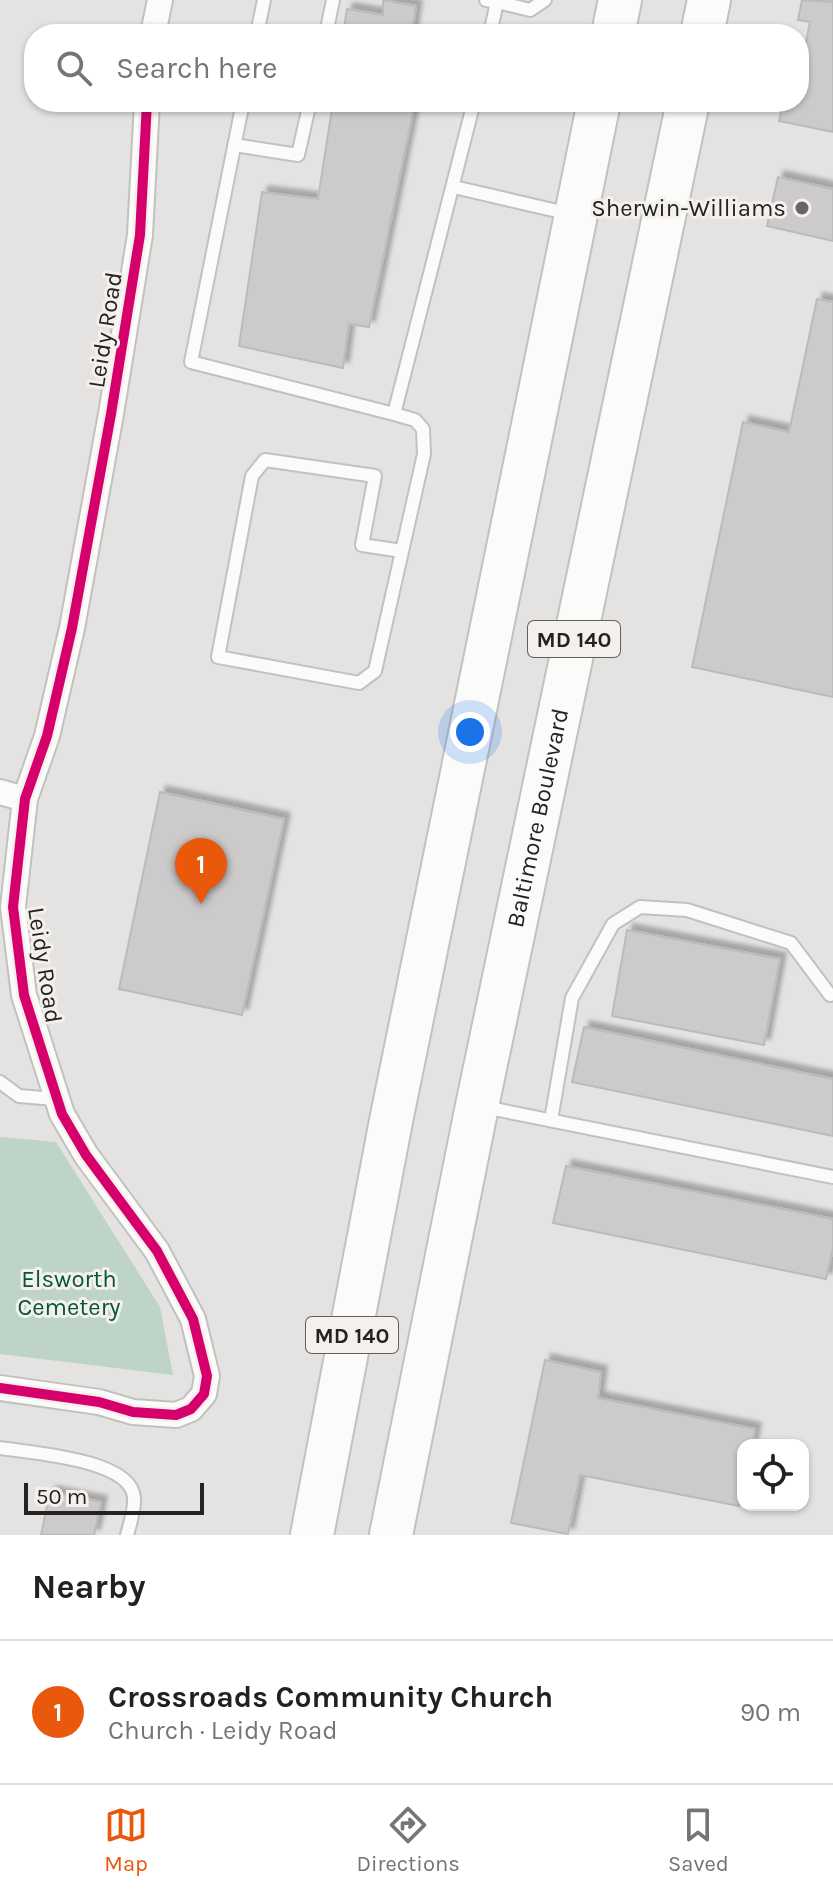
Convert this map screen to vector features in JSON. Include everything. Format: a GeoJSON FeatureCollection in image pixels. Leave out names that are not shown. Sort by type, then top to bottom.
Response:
{"type":"FeatureCollection","features":[{"type":"Feature","properties":{"kind":"highway"},"geometry":{"type":"LineString","coordinates":[[615,24],[620,0]]}},
{"type":"Feature","properties":{"kind":"highway"},"geometry":{"type":"LineString","coordinates":[[704,24],[709,0]]}},
{"type":"Feature","properties":{"kind":"highway","name":"MD 140"},"geometry":{"type":"LineString","coordinates":[[312,1535],[397,1090],[597,112]]}},
{"type":"Feature","properties":{"kind":"highway","name":"Baltimore Boulevard"},"geometry":{"type":"LineString","coordinates":[[391,1535],[477,1106],[686,112]]}},
{"type":"Feature","properties":{"kind":"street"},"geometry":{"type":"LineString","coordinates":[[155,24],[160,0]]}},
{"type":"Feature","properties":{"kind":"street","name":"Leidy Road"},"geometry":{"type":"LineString","coordinates":[[0,1388],[99,1402],[133,1412],[176,1415],[191,1409],[204,1394],[207,1376],[204,1352],[193,1319],[157,1251],[86,1155],[55,1099],[24,995],[13,907],[25,799],[47,736],[72,628],[109,429],[140,235],[146,112]]}},
{"type":"Feature","properties":{"kind":"street"},"geometry":{"type":"LineString","coordinates":[[0,792],[25,799]]}},
{"type":"Feature","properties":{"kind":"lane"},"geometry":{"type":"LineString","coordinates":[[259,24],[264,0]]}},
{"type":"Feature","properties":{"kind":"lane"},"geometry":{"type":"LineString","coordinates":[[328,24],[333,0]]}},
{"type":"Feature","properties":{"kind":"lane"},"geometry":{"type":"LineString","coordinates":[[491,24],[492,1],[530,10],[545,0]]}},
{"type":"Feature","properties":{"kind":"lane"},"geometry":{"type":"LineString","coordinates":[[241,112],[191,362],[415,420],[425,440],[402,551],[375,671],[369,678],[359,683],[345,682],[218,657],[252,476],[265,460],[375,476],[362,545],[402,551]]}},
{"type":"Feature","properties":{"kind":"lane"},"geometry":{"type":"LineString","coordinates":[[234,145],[298,155],[308,112]]}},
{"type":"Feature","properties":{"kind":"lane"},"geometry":{"type":"LineString","coordinates":[[394,414],[472,112]]}},
{"type":"Feature","properties":{"kind":"lane"},"geometry":{"type":"LineString","coordinates":[[454,187],[577,216]]}},
{"type":"Feature","properties":{"kind":"lane"},"geometry":{"type":"LineString","coordinates":[[551,1120],[572,998],[613,924],[640,907],[687,910],[791,943],[830,995]]}},
{"type":"Feature","properties":{"kind":"lane"},"geometry":{"type":"LineString","coordinates":[[0,1082],[19,1096],[55,1099]]}},
{"type":"Feature","properties":{"kind":"lane"},"geometry":{"type":"LineString","coordinates":[[477,1106],[833,1177]]}},
{"type":"Feature","properties":{"kind":"lane"},"geometry":{"type":"LineString","coordinates":[[0,1448],[106,1467],[127,1479],[135,1496],[127,1535]]}},
{"type":"Feature","properties":{"kind":"green space","name":"Elsworth Cemetery"},"geometry":{"type":"Polygon","coordinates":[[[0,1137],[56,1142],[160,1307],[173,1375],[0,1354],[0,1137]]]}},
{"type":"Feature","properties":{"kind":"building"},"geometry":{"type":"Polygon","coordinates":[[[383,0],[416,6],[413,24],[345,24],[347,9],[383,15],[383,0]]]}},
{"type":"Feature","properties":{"kind":"building"},"geometry":{"type":"Polygon","coordinates":[[[802,0],[833,2],[833,132],[779,121],[781,112],[809,112],[810,22],[798,20],[802,0]]]}},
{"type":"Feature","properties":{"kind":"building"},"geometry":{"type":"Polygon","coordinates":[[[331,112],[413,112],[369,327],[349,324],[343,368],[239,346],[262,192],[318,199],[331,112]]]}},
{"type":"Feature","properties":{"kind":"building","name":"Sherwin-Williams"},"geometry":{"type":"Polygon","coordinates":[[[778,177],[833,189],[833,241],[767,226],[778,177]]]}},
{"type":"Feature","properties":{"kind":"building"},"geometry":{"type":"Polygon","coordinates":[[[817,299],[833,302],[833,697],[692,667],[743,422],[789,432],[817,299]]]}},
{"type":"Feature","properties":{"kind":"building"},"geometry":{"type":"Polygon","coordinates":[[[160,792],[284,819],[242,1015],[119,989],[160,792]]]}},
{"type":"Feature","properties":{"kind":"building"},"geometry":{"type":"Polygon","coordinates":[[[627,930],[780,959],[764,1045],[612,1016],[627,930]]]}},
{"type":"Feature","properties":{"kind":"building"},"geometry":{"type":"Polygon","coordinates":[[[584,1027],[833,1079],[833,1136],[572,1082],[584,1027]]]}},
{"type":"Feature","properties":{"kind":"building"},"geometry":{"type":"Polygon","coordinates":[[[566,1166],[833,1219],[833,1248],[826,1279],[553,1223],[566,1166]]]}},
{"type":"Feature","properties":{"kind":"building"},"geometry":{"type":"Polygon","coordinates":[[[545,1360],[601,1372],[598,1398],[755,1429],[753,1439],[737,1439],[737,1506],[580,1475],[568,1534],[511,1523],[545,1360]]]}},
{"type":"Feature","properties":{"kind":"building"},"geometry":{"type":"Polygon","coordinates":[[[50,1492],[101,1502],[94,1535],[41,1535],[50,1492]]]}},
{"type":"Feature","properties":{"kind":"cycle path"},"geometry":{"type":"LineString","coordinates":[[0,1388],[99,1402],[133,1412],[176,1415],[191,1409],[204,1394],[207,1376],[193,1319],[157,1251],[86,1155],[62,1114],[24,995],[13,907],[25,799],[47,736],[72,628],[111,414],[140,235],[146,112]]}},
{"type":"Feature","properties":{"kind":"place","name":"Sherwin-Williams"},"geometry":{"type":"Point","coordinates":[802,208]}},
{"type":"Feature","properties":{"kind":"place","name":"Crossroads Community Church"},"geometry":{"type":"Point","coordinates":[201,904]}}]}
